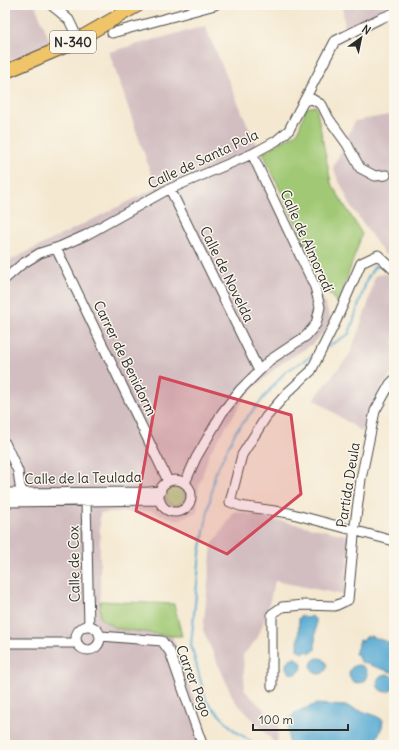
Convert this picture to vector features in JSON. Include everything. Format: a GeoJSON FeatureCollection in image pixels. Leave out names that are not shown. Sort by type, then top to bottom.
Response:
{"type":"FeatureCollection","features":[{"type":"Feature","properties":{"kind":"highway","name":"N-340"},"geometry":{"type":"LineString","coordinates":[[5,72],[68,45],[138,5]]}},
{"type":"Feature","properties":{"kind":"street"},"geometry":{"type":"LineString","coordinates":[[51,5],[69,20],[78,39]]}},
{"type":"Feature","properties":{"kind":"street"},"geometry":{"type":"LineString","coordinates":[[112,33],[215,5]]}},
{"type":"Feature","properties":{"kind":"street","name":"Calle de Santa Pola"},"geometry":{"type":"LineString","coordinates":[[5,279],[22,264],[40,253],[86,235],[170,189],[252,154],[276,141],[289,130],[335,41],[378,19],[394,13]]}},
{"type":"Feature","properties":{"kind":"street"},"geometry":{"type":"LineString","coordinates":[[304,102],[312,99],[322,105],[329,119],[347,144],[360,168],[375,176],[386,175]]}},
{"type":"Feature","properties":{"kind":"street","name":"Calle de Almoradí"},"geometry":{"type":"LineString","coordinates":[[185,483],[196,458],[222,413],[240,390],[270,360],[306,336],[316,324],[320,307],[315,287],[252,154]]}},
{"type":"Feature","properties":{"kind":"street","name":"Calle de Novelda"},"geometry":{"type":"LineString","coordinates":[[170,189],[259,371]]}},
{"type":"Feature","properties":{"kind":"street","name":"Carrer de Benidorm"},"geometry":{"type":"LineString","coordinates":[[56,248],[168,481]]}},
{"type":"Feature","properties":{"kind":"street"},"geometry":{"type":"LineString","coordinates":[[394,270],[378,255],[361,263],[336,321],[311,371],[288,392],[266,417],[242,455],[230,502],[240,506],[289,513],[394,541]]}},
{"type":"Feature","properties":{"kind":"street","name":"Partida Deula"},"geometry":{"type":"LineString","coordinates":[[272,686],[272,614],[282,607],[304,605],[335,606],[348,600],[361,479],[376,411],[390,384],[394,380]]}},
{"type":"Feature","properties":{"kind":"street"},"geometry":{"type":"LineString","coordinates":[[5,443],[18,471],[20,486],[23,493]]}},
{"type":"Feature","properties":{"kind":"street"},"geometry":{"type":"LineString","coordinates":[[177,480],[185,483],[191,494],[186,508],[177,511],[166,509],[162,505],[159,496],[164,484],[168,481],[177,480]]}},
{"type":"Feature","properties":{"kind":"street","name":"Calle de la Teulada"},"geometry":{"type":"LineString","coordinates":[[5,493],[160,491]]}},
{"type":"Feature","properties":{"kind":"street","name":"Calle de la Teulada"},"geometry":{"type":"LineString","coordinates":[[5,502],[160,500]]}},
{"type":"Feature","properties":{"kind":"street","name":"Calle de Cox"},"geometry":{"type":"LineString","coordinates":[[86,501],[89,626]]}},
{"type":"Feature","properties":{"kind":"street"},"geometry":{"type":"LineString","coordinates":[[89,626],[98,630],[100,636],[101,640],[99,644],[96,648],[90,651],[83,650],[77,643],[76,635],[83,627],[89,626]]}},
{"type":"Feature","properties":{"kind":"street","name":"Carrer Pego"},"geometry":{"type":"LineString","coordinates":[[100,636],[162,641],[170,652],[201,741],[200,745]]}},
{"type":"Feature","properties":{"kind":"street"},"geometry":{"type":"LineString","coordinates":[[5,643],[77,643]]}},
{"type":"Feature","properties":{"kind":"highlighted area"},"geometry":{"type":"Polygon","coordinates":[[[160,377],[291,415],[301,494],[227,554],[136,511],[160,377]]]}},
{"type":"Feature","properties":{"kind":"shaded area"},"geometry":{"type":"Polygon","coordinates":[[[5,5],[35,5],[51,44],[5,62],[5,5]]]}},
{"type":"Feature","properties":{"kind":"shaded area"},"geometry":{"type":"Polygon","coordinates":[[[342,5],[394,5],[394,9],[345,30],[342,5]]]}},
{"type":"Feature","properties":{"kind":"shaded area"},"geometry":{"type":"Polygon","coordinates":[[[205,26],[333,323],[311,345],[282,363],[247,394],[210,452],[199,486],[197,512],[177,520],[152,511],[100,513],[100,618],[115,628],[172,636],[210,745],[5,745],[5,263],[156,188],[109,52],[205,26]]]}},
{"type":"Feature","properties":{"kind":"shaded area"},"geometry":{"type":"Polygon","coordinates":[[[389,115],[394,116],[394,248],[385,255],[351,206],[333,168],[355,121],[389,115]]]}},
{"type":"Feature","properties":{"kind":"shaded area"},"geometry":{"type":"Polygon","coordinates":[[[385,273],[394,278],[394,372],[381,387],[362,432],[314,399],[350,354],[368,304],[375,276],[385,273]]]}},
{"type":"Feature","properties":{"kind":"shaded area"},"geometry":{"type":"Polygon","coordinates":[[[235,511],[351,536],[344,595],[275,581],[265,619],[257,639],[243,655],[245,691],[279,724],[277,745],[234,700],[203,630],[212,545],[235,511]]]}},
{"type":"Feature","properties":{"kind":"green space"},"geometry":{"type":"Polygon","coordinates":[[[316,106],[331,183],[362,234],[338,304],[327,291],[263,153],[298,132],[306,108],[316,106]]]}},
{"type":"Feature","properties":{"kind":"green space"},"geometry":{"type":"Polygon","coordinates":[[[171,485],[179,485],[185,491],[185,499],[179,505],[171,505],[165,499],[165,491],[171,485]]]}},
{"type":"Feature","properties":{"kind":"green space"},"geometry":{"type":"Polygon","coordinates":[[[100,601],[174,604],[182,636],[115,628],[100,618],[100,601]]]}},
{"type":"Feature","properties":{"kind":"water"},"geometry":{"type":"Polygon","coordinates":[[[301,616],[307,618],[312,616],[316,620],[315,650],[311,653],[306,651],[303,653],[298,650],[299,618],[301,616]]]}},
{"type":"Feature","properties":{"kind":"water"},"geometry":{"type":"Polygon","coordinates":[[[370,636],[394,644],[394,673],[361,662],[358,658],[359,655],[355,654],[360,640],[363,641],[366,637],[370,636]]]}},
{"type":"Feature","properties":{"kind":"water"},"geometry":{"type":"Polygon","coordinates":[[[294,658],[300,660],[302,666],[300,672],[294,674],[288,672],[286,666],[288,660],[294,658]]]}},
{"type":"Feature","properties":{"kind":"water"},"geometry":{"type":"Polygon","coordinates":[[[316,658],[322,658],[327,663],[325,672],[322,674],[316,674],[311,669],[311,663],[316,658]]]}},
{"type":"Feature","properties":{"kind":"water"},"geometry":{"type":"Polygon","coordinates":[[[354,665],[362,665],[367,670],[365,681],[362,683],[354,683],[349,678],[349,670],[354,665]]]}},
{"type":"Feature","properties":{"kind":"water"},"geometry":{"type":"Polygon","coordinates":[[[386,674],[392,677],[395,683],[392,689],[386,692],[380,689],[377,683],[380,677],[386,674]]]}},
{"type":"Feature","properties":{"kind":"water"},"geometry":{"type":"Polygon","coordinates":[[[316,704],[346,706],[374,715],[383,720],[382,727],[374,745],[289,745],[288,728],[290,719],[295,713],[316,704]]]}},
{"type":"Feature","properties":{"kind":"waterway"},"geometry":{"type":"LineString","coordinates":[[327,347],[349,334],[367,279],[375,266],[387,267]]}},
{"type":"Feature","properties":{"kind":"waterway"},"geometry":{"type":"LineString","coordinates":[[257,745],[235,731],[206,701],[191,645],[200,553],[215,474],[236,431],[285,372],[315,354]]}}]}
